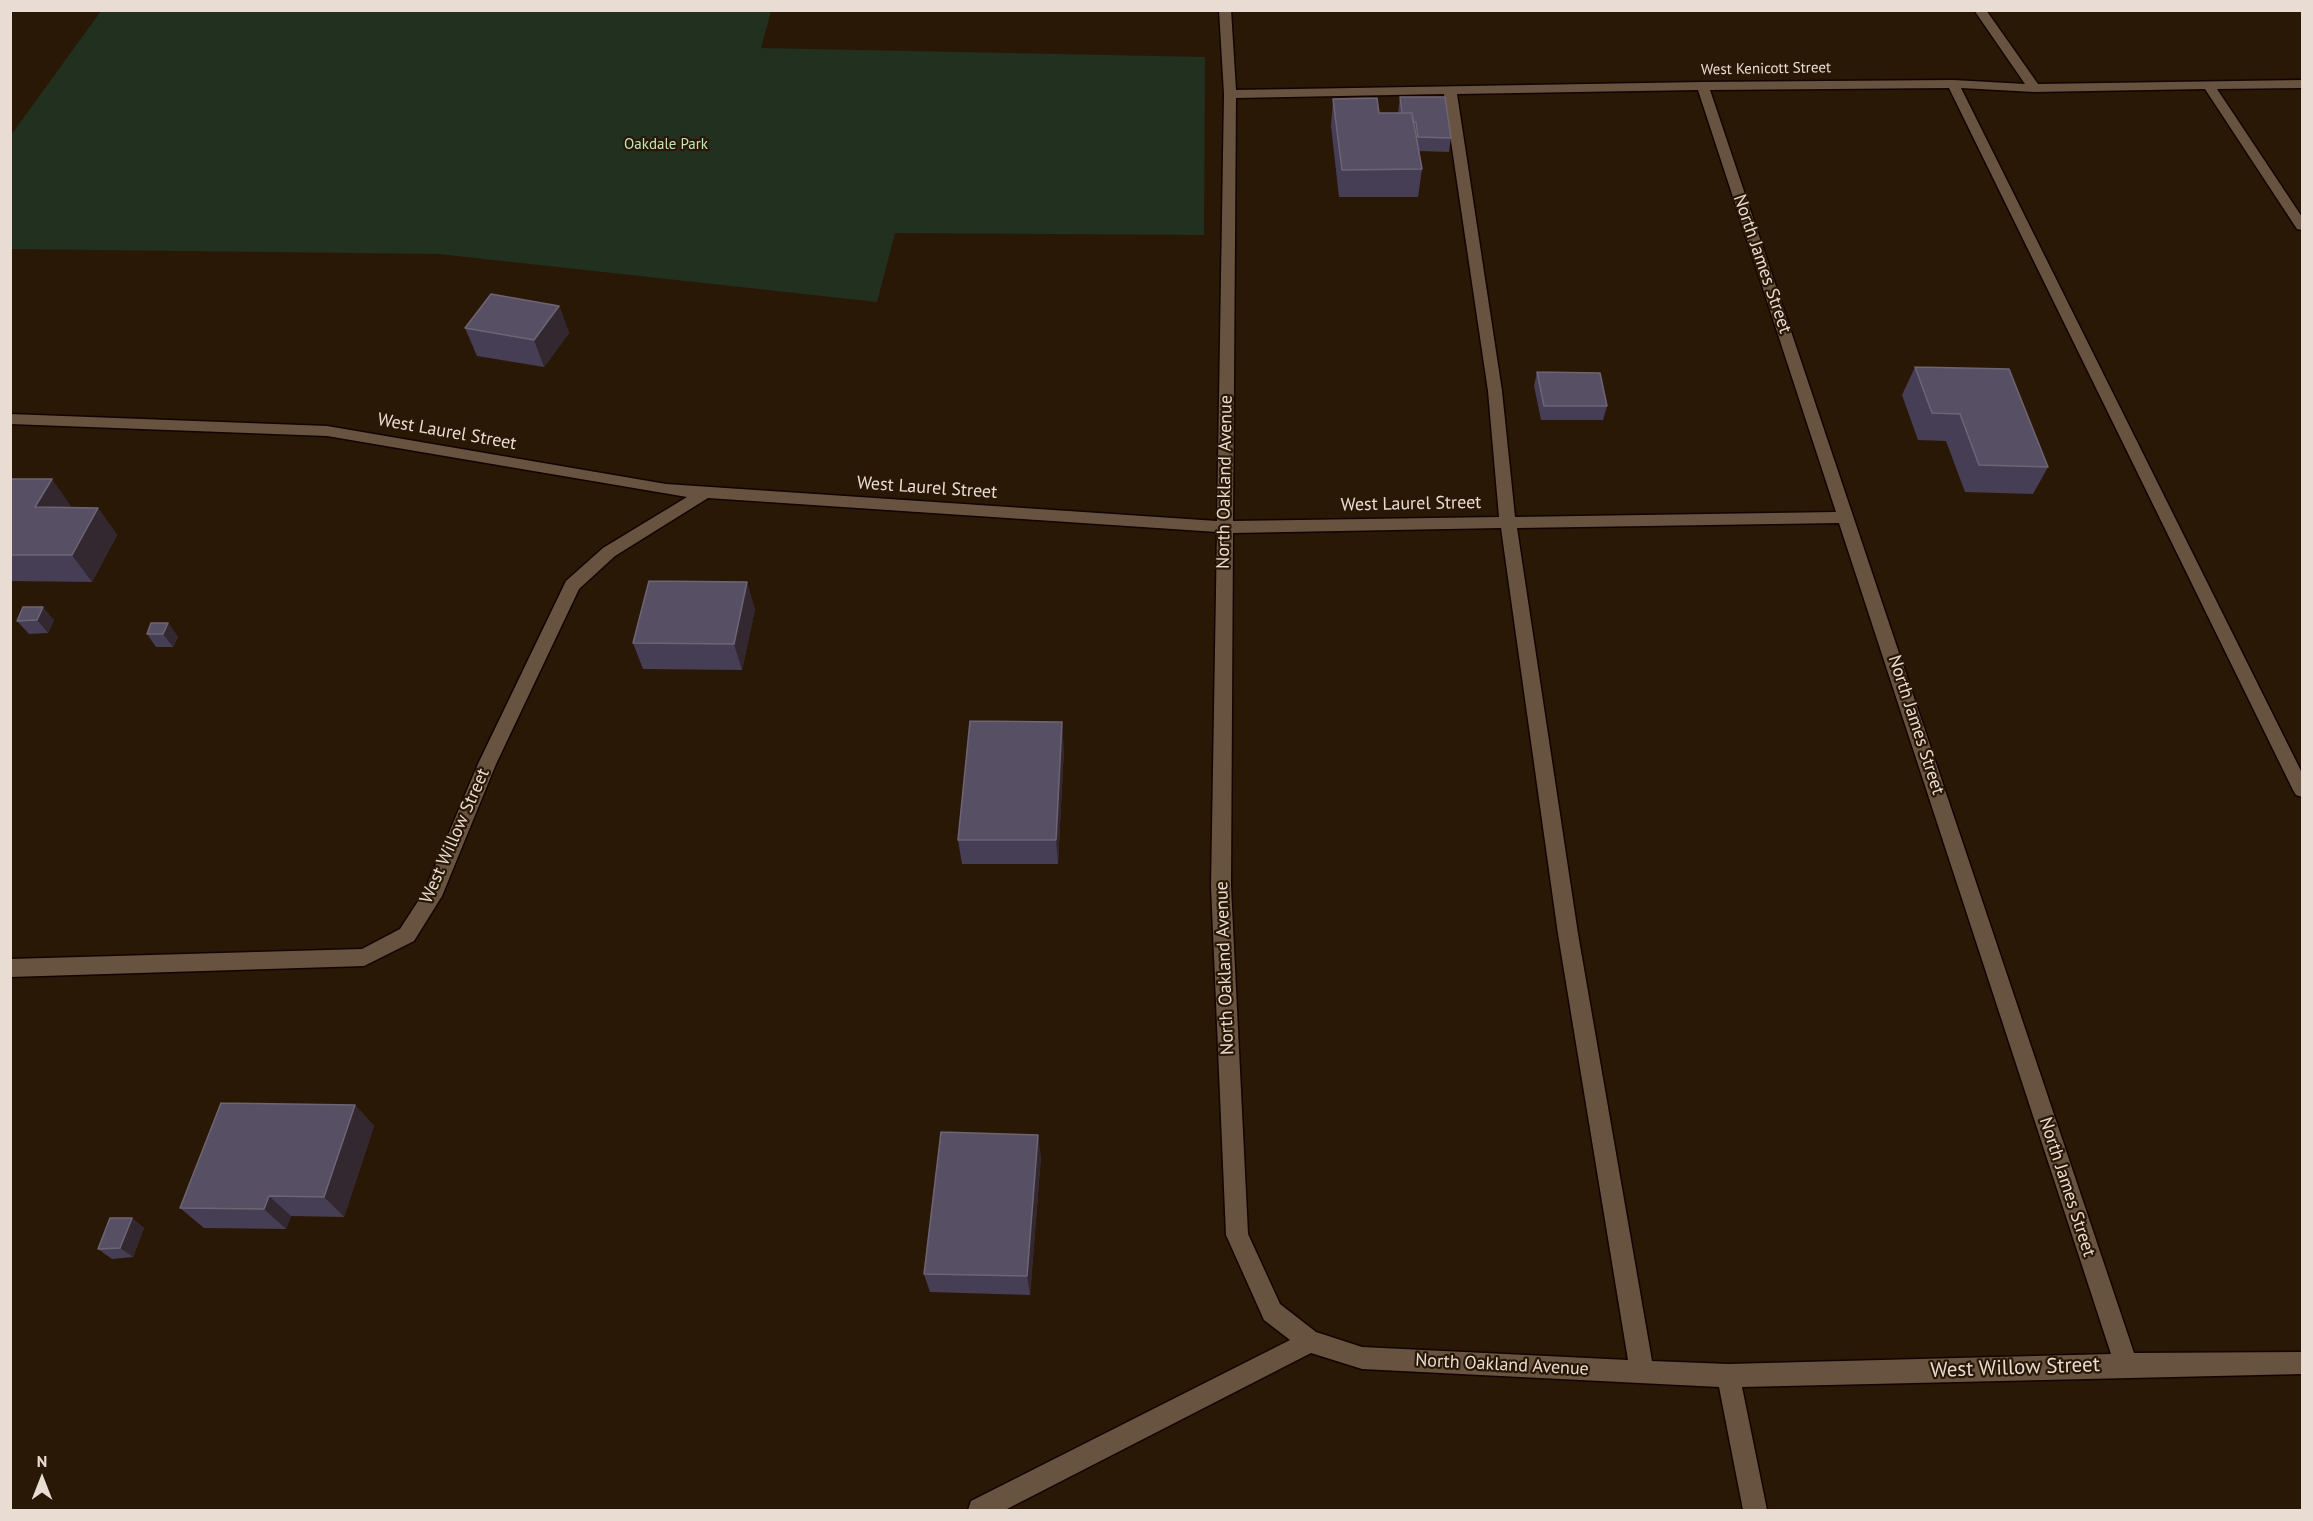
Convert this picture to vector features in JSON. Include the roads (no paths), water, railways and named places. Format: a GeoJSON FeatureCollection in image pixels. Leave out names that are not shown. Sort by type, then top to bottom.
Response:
{"type":"FeatureCollection","features":[{"type":"Feature","properties":{"kind":"street","name":"North Oakland Avenue"},"geometry":{"type":"LineString","coordinates":[[1224,10],[1230,94],[1221,886],[1237,1235],[1272,1312],[1311,1341],[1362,1358],[1728,1376]]}},
{"type":"Feature","properties":{"kind":"street"},"geometry":{"type":"LineString","coordinates":[[1980,10],[2034,88]]}},
{"type":"Feature","properties":{"kind":"street","name":"West Kenicott Street"},"geometry":{"type":"LineString","coordinates":[[1230,94],[1702,86],[1953,84],[2034,88],[2302,84]]}},
{"type":"Feature","properties":{"kind":"street"},"geometry":{"type":"LineString","coordinates":[[1953,84],[2302,790]]}},
{"type":"Feature","properties":{"kind":"street"},"geometry":{"type":"LineString","coordinates":[[2208,85],[2302,226]]}},
{"type":"Feature","properties":{"kind":"street","name":"North James Street"},"geometry":{"type":"LineString","coordinates":[[1702,86],[1847,517],[2126,1365]]}},
{"type":"Feature","properties":{"kind":"street"},"geometry":{"type":"LineString","coordinates":[[1450,90],[1495,391],[1508,522],[1570,945],[1642,1372]]}},
{"type":"Feature","properties":{"kind":"street","name":"West Laurel Street"},"geometry":{"type":"LineString","coordinates":[[10,419],[327,431],[666,490],[1224,526],[1847,517]]}},
{"type":"Feature","properties":{"kind":"street","name":"West Willow Street"},"geometry":{"type":"LineString","coordinates":[[10,968],[364,957],[407,935],[432,896],[487,764],[572,585],[609,552],[705,493]]}},
{"type":"Feature","properties":{"kind":"street"},"geometry":{"type":"LineString","coordinates":[[980,1510],[1231,1384],[1311,1341]]}},
{"type":"Feature","properties":{"kind":"street","name":"West Willow Street"},"geometry":{"type":"LineString","coordinates":[[1728,1376],[2126,1365],[2302,1363]]}},
{"type":"Feature","properties":{"kind":"street"},"geometry":{"type":"LineString","coordinates":[[1728,1376],[1755,1510]]}},
{"type":"Feature","properties":{"kind":"park label","name":"Oakdale Park"},"geometry":{"type":"Point","coordinates":[666,145]}}]}
